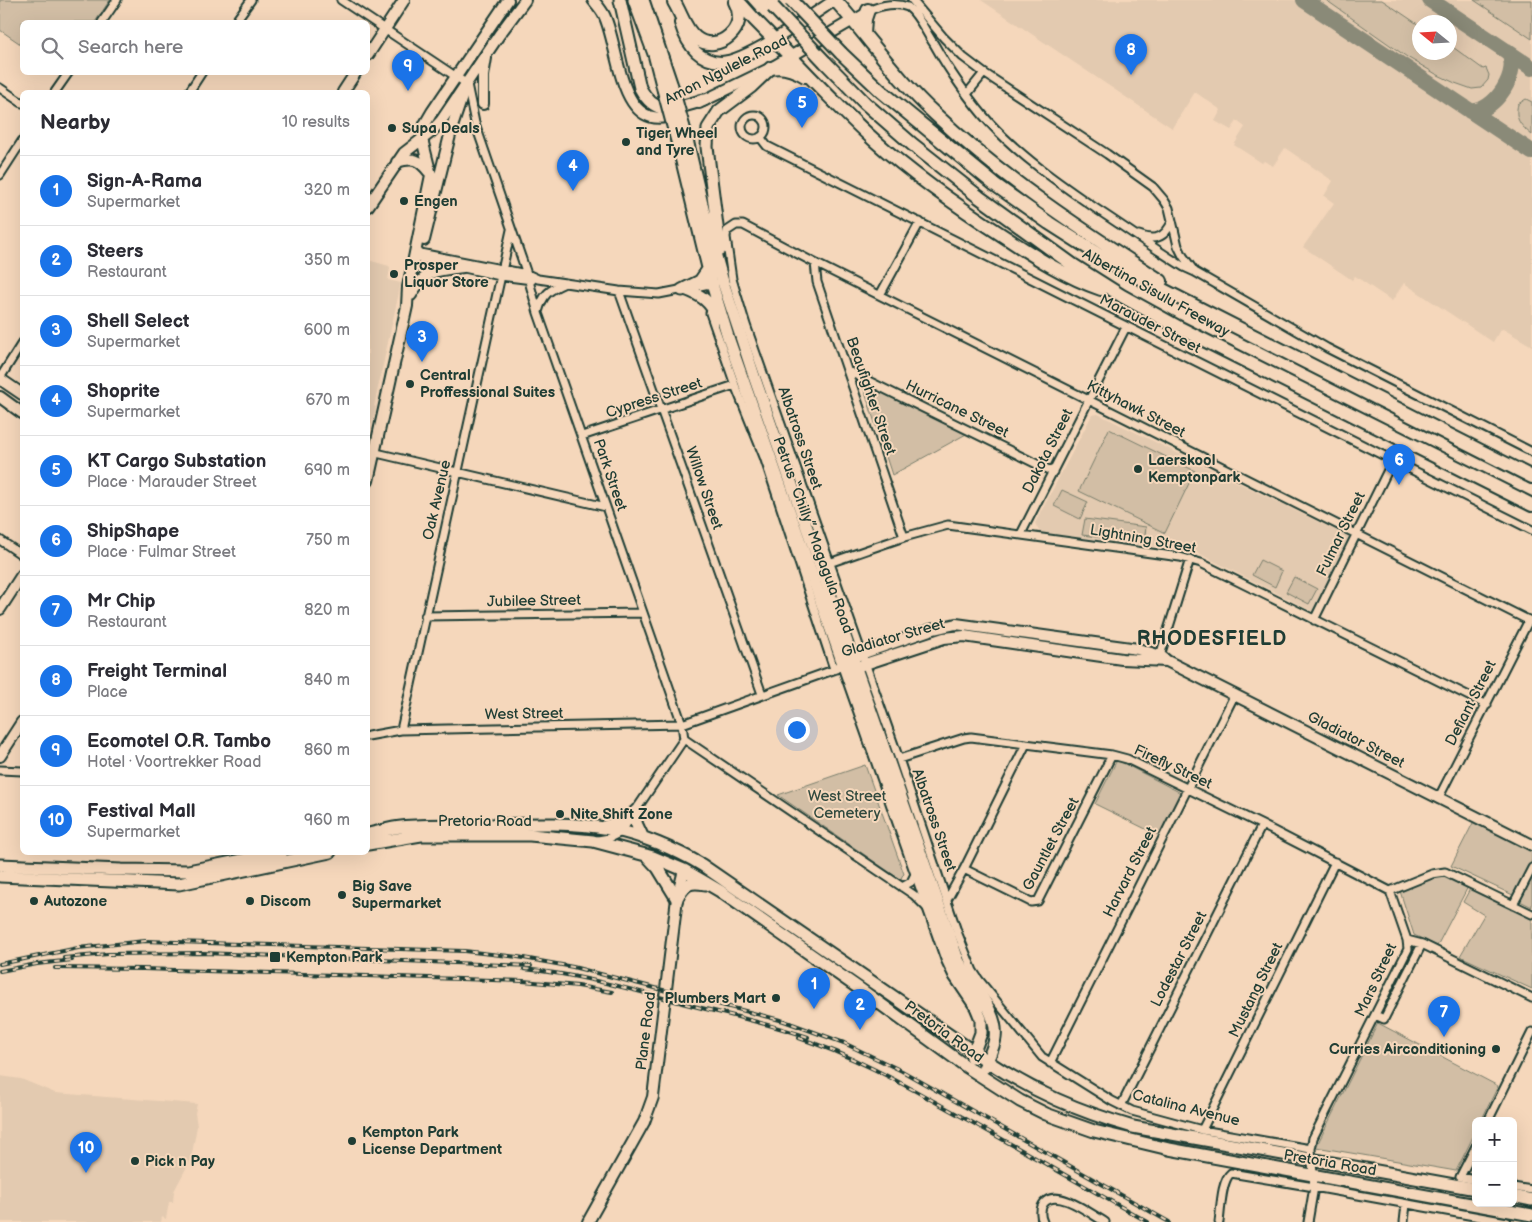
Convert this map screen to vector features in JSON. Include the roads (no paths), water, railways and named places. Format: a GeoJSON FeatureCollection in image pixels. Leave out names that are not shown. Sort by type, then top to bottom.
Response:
{"type":"FeatureCollection","features":[{"type":"Feature","properties":{"kind":"highway"},"geometry":{"type":"LineString","coordinates":[[674,1],[694,37],[700,41],[713,43],[725,39],[734,32],[739,22],[740,13],[735,0]]}},
{"type":"Feature","properties":{"kind":"highway"},"geometry":{"type":"LineString","coordinates":[[735,0],[874,140],[919,177],[987,225],[1061,272],[1122,296]]}},
{"type":"Feature","properties":{"kind":"highway","name":"Albertina Sisulu Freeway"},"geometry":{"type":"LineString","coordinates":[[791,0],[841,53],[881,91],[994,184],[1049,223],[1118,267],[1532,477]]}},
{"type":"Feature","properties":{"kind":"highway"},"geometry":{"type":"LineString","coordinates":[[835,0],[910,88],[935,114],[1001,172],[1054,211],[1218,317]]}},
{"type":"Feature","properties":{"kind":"highway","name":"Albertina Sisulu Freeway"},"geometry":{"type":"LineString","coordinates":[[770,3],[865,103],[912,144],[972,192],[1072,265],[1122,296],[1178,327],[1532,505]]}},
{"type":"Feature","properties":{"kind":"highway"},"geometry":{"type":"LineString","coordinates":[[864,34],[868,10]]}},
{"type":"Feature","properties":{"kind":"highway"},"geometry":{"type":"LineString","coordinates":[[771,68],[777,66],[787,68],[798,72],[816,83]]}},
{"type":"Feature","properties":{"kind":"main road"},"geometry":{"type":"LineString","coordinates":[[370,52],[404,0]]}},
{"type":"Feature","properties":{"kind":"main road"},"geometry":{"type":"LineString","coordinates":[[411,295],[431,175],[422,139],[425,124],[508,0]]}},
{"type":"Feature","properties":{"kind":"main road"},"geometry":{"type":"LineString","coordinates":[[370,203],[397,162],[410,148],[435,128],[525,0]]}},
{"type":"Feature","properties":{"kind":"main road","name":"Amon Ngulele Road"},"geometry":{"type":"LineString","coordinates":[[593,0],[605,17],[627,93],[641,111],[648,116],[664,118],[771,68],[853,20]]}},
{"type":"Feature","properties":{"kind":"main road"},"geometry":{"type":"LineString","coordinates":[[620,0],[640,88],[646,99],[654,106],[663,109],[704,100]]}},
{"type":"Feature","properties":{"kind":"main road","name":"Petrus “Chilly” Magagula Road"},"geometry":{"type":"LineString","coordinates":[[634,0],[685,131],[719,282],[729,340],[955,952],[962,967],[988,1006],[994,1021],[995,1038],[987,1061]]}},
{"type":"Feature","properties":{"kind":"main road","name":"Petrus “Chilly” Magagula Road"},"geometry":{"type":"LineString","coordinates":[[643,0],[667,87],[677,141],[709,268],[719,282],[849,664],[946,959],[980,1015],[981,1033]]}},
{"type":"Feature","properties":{"kind":"main road","name":"Amon Ngulele Road"},"geometry":{"type":"LineString","coordinates":[[674,1],[684,35],[690,46],[698,54],[710,60],[721,62],[734,60],[774,40],[835,0]]}},
{"type":"Feature","properties":{"kind":"main road"},"geometry":{"type":"LineString","coordinates":[[483,104],[483,76],[487,54]]}},
{"type":"Feature","properties":{"kind":"main road"},"geometry":{"type":"LineString","coordinates":[[719,282],[723,265],[707,148],[708,128],[719,110],[751,87],[771,68]]}},
{"type":"Feature","properties":{"kind":"main road"},"geometry":{"type":"LineString","coordinates":[[344,90],[354,75]]}},
{"type":"Feature","properties":{"kind":"main road"},"geometry":{"type":"LineString","coordinates":[[407,306],[408,287],[452,127],[466,84]]}},
{"type":"Feature","properties":{"kind":"main road"},"geometry":{"type":"LineString","coordinates":[[397,162],[405,159],[417,160],[422,162],[431,175]]}},
{"type":"Feature","properties":{"kind":"main road"},"geometry":{"type":"LineString","coordinates":[[371,452],[411,295],[426,275],[440,269],[463,267]]}},
{"type":"Feature","properties":{"kind":"main road"},"geometry":{"type":"LineString","coordinates":[[683,290],[700,281],[709,268]]}},
{"type":"Feature","properties":{"kind":"main road"},"geometry":{"type":"LineString","coordinates":[[683,290],[698,294],[711,304],[729,340]]}},
{"type":"Feature","properties":{"kind":"main road"},"geometry":{"type":"LineString","coordinates":[[0,378],[20,393]]}},
{"type":"Feature","properties":{"kind":"main road"},"geometry":{"type":"LineString","coordinates":[[0,397],[20,412]]}},
{"type":"Feature","properties":{"kind":"main road"},"geometry":{"type":"LineString","coordinates":[[0,609],[20,578]]}},
{"type":"Feature","properties":{"kind":"main road","name":"Gladiator Street"},"geometry":{"type":"LineString","coordinates":[[849,664],[905,639],[952,624],[964,624],[1148,651],[1162,660],[1235,694],[1532,845]]}},
{"type":"Feature","properties":{"kind":"main road"},"geometry":{"type":"LineString","coordinates":[[964,624],[964,636]]}},
{"type":"Feature","properties":{"kind":"main road","name":"Gladiator Street"},"geometry":{"type":"LineString","coordinates":[[849,664],[908,650],[944,638],[964,636],[1106,656],[1162,660]]}},
{"type":"Feature","properties":{"kind":"main road"},"geometry":{"type":"LineString","coordinates":[[905,639],[908,650]]}},
{"type":"Feature","properties":{"kind":"main road"},"geometry":{"type":"LineString","coordinates":[[1106,656],[1108,644]]}},
{"type":"Feature","properties":{"kind":"main road"},"geometry":{"type":"LineString","coordinates":[[0,756],[20,725]]}},
{"type":"Feature","properties":{"kind":"main road"},"geometry":{"type":"LineString","coordinates":[[599,827],[622,822],[637,810]]}},
{"type":"Feature","properties":{"kind":"main road"},"geometry":{"type":"LineString","coordinates":[[637,810],[636,823],[643,838]]}},
{"type":"Feature","properties":{"kind":"main road","name":"Pretoria Road"},"geometry":{"type":"LineString","coordinates":[[370,834],[399,827],[548,824],[599,827],[643,838],[688,856],[987,1061],[1017,1081],[1052,1099],[1109,1120],[1141,1128],[1311,1154],[1472,1188]]}},
{"type":"Feature","properties":{"kind":"main road","name":"Pretoria Road"},"geometry":{"type":"LineString","coordinates":[[370,844],[421,835],[530,835],[593,841],[644,854],[684,870],[710,884],[860,989],[967,1068],[1020,1101],[1046,1114],[1094,1131],[1314,1181],[1532,1215]]}},
{"type":"Feature","properties":{"kind":"main road"},"geometry":{"type":"LineString","coordinates":[[668,848],[678,859],[684,870],[692,865],[702,865]]}},
{"type":"Feature","properties":{"kind":"main road"},"geometry":{"type":"LineString","coordinates":[[644,854],[658,868],[677,898],[687,885],[699,882],[710,884]]}},
{"type":"Feature","properties":{"kind":"main road"},"geometry":{"type":"LineString","coordinates":[[0,865],[180,871],[266,855]]}},
{"type":"Feature","properties":{"kind":"main road"},"geometry":{"type":"LineString","coordinates":[[0,876],[104,879],[180,884],[310,855]]}},
{"type":"Feature","properties":{"kind":"main road","name":"Plane Road"},"geometry":{"type":"LineString","coordinates":[[590,1222],[644,1122],[653,1097],[677,898],[684,870]]}},
{"type":"Feature","properties":{"kind":"main road"},"geometry":{"type":"LineString","coordinates":[[860,989],[870,980]]}},
{"type":"Feature","properties":{"kind":"main road"},"geometry":{"type":"LineString","coordinates":[[961,1043],[974,1040],[981,1033]]}},
{"type":"Feature","properties":{"kind":"main road"},"geometry":{"type":"LineString","coordinates":[[967,1068],[981,1033]]}},
{"type":"Feature","properties":{"kind":"main road"},"geometry":{"type":"LineString","coordinates":[[980,1076],[987,1061]]}},
{"type":"Feature","properties":{"kind":"main road"},"geometry":{"type":"LineString","coordinates":[[1517,1197],[1532,1200]]}},
{"type":"Feature","properties":{"kind":"street"},"geometry":{"type":"LineString","coordinates":[[103,20],[117,0]]}},
{"type":"Feature","properties":{"kind":"street"},"geometry":{"type":"LineString","coordinates":[[236,20],[250,0]]}},
{"type":"Feature","properties":{"kind":"street"},"geometry":{"type":"LineString","coordinates":[[341,0],[466,84]]}},
{"type":"Feature","properties":{"kind":"street"},"geometry":{"type":"LineString","coordinates":[[912,0],[963,57],[1147,182],[1164,200],[1173,222],[1180,252],[1195,272]]}},
{"type":"Feature","properties":{"kind":"street"},"geometry":{"type":"LineString","coordinates":[[853,20],[876,5],[894,1],[908,6],[988,122],[1045,172],[1184,267],[1327,348],[1532,452]]}},
{"type":"Feature","properties":{"kind":"street"},"geometry":{"type":"LineString","coordinates":[[967,94],[984,73]]}},
{"type":"Feature","properties":{"kind":"street"},"geometry":{"type":"LineString","coordinates":[[56,90],[66,75]]}},
{"type":"Feature","properties":{"kind":"street"},"geometry":{"type":"LineString","coordinates":[[190,90],[200,75]]}},
{"type":"Feature","properties":{"kind":"street","name":"Park Street"},"geometry":{"type":"LineString","coordinates":[[466,84],[475,123],[528,278],[538,313],[682,724],[684,739]]}},
{"type":"Feature","properties":{"kind":"street"},"geometry":{"type":"LineString","coordinates":[[0,88],[20,102]]}},
{"type":"Feature","properties":{"kind":"street","name":"Marauder Street"},"geometry":{"type":"LineString","coordinates":[[760,137],[767,146],[1532,530]]}},
{"type":"Feature","properties":{"kind":"street"},"geometry":{"type":"LineString","coordinates":[[0,175],[20,144]]}},
{"type":"Feature","properties":{"kind":"street"},"geometry":{"type":"LineString","coordinates":[[880,295],[920,222]]}},
{"type":"Feature","properties":{"kind":"street"},"geometry":{"type":"LineString","coordinates":[[1126,229],[1153,239],[1165,233],[1173,222]]}},
{"type":"Feature","properties":{"kind":"street","name":"Kittyhawk Street"},"geometry":{"type":"LineString","coordinates":[[729,229],[736,225],[743,225],[1088,401],[1530,621]]}},
{"type":"Feature","properties":{"kind":"street","name":"Oak Avenue"},"geometry":{"type":"LineString","coordinates":[[401,730],[511,229]]}},
{"type":"Feature","properties":{"kind":"street","name":"Albatross Street"},"geometry":{"type":"LineString","coordinates":[[729,229],[726,237],[732,279],[746,325],[829,563],[849,664]]}},
{"type":"Feature","properties":{"kind":"street"},"geometry":{"type":"LineString","coordinates":[[418,255],[528,278],[620,291],[659,294],[719,282]]}},
{"type":"Feature","properties":{"kind":"street"},"geometry":{"type":"LineString","coordinates":[[418,255],[463,267],[501,272]]}},
{"type":"Feature","properties":{"kind":"street","name":"Beaufighter Street"},"geometry":{"type":"LineString","coordinates":[[815,263],[817,282],[904,537]]}},
{"type":"Feature","properties":{"kind":"street"},"geometry":{"type":"LineString","coordinates":[[538,313],[544,295],[566,283]]}},
{"type":"Feature","properties":{"kind":"street","name":"Willow Street"},"geometry":{"type":"LineString","coordinates":[[620,291],[762,694]]}},
{"type":"Feature","properties":{"kind":"street","name":"Albatross Street"},"geometry":{"type":"LineString","coordinates":[[701,300],[708,307],[735,385],[849,664],[899,759],[947,900]]}},
{"type":"Feature","properties":{"kind":"street","name":"Dakota Street"},"geometry":{"type":"LineString","coordinates":[[1021,534],[1126,327]]}},
{"type":"Feature","properties":{"kind":"street"},"geometry":{"type":"LineString","coordinates":[[0,378],[20,347]]}},
{"type":"Feature","properties":{"kind":"street","name":"Hurricane Street"},"geometry":{"type":"LineString","coordinates":[[848,371],[1053,472]]}},
{"type":"Feature","properties":{"kind":"street","name":"Cypress Street"},"geometry":{"type":"LineString","coordinates":[[582,436],[662,411],[735,385]]}},
{"type":"Feature","properties":{"kind":"street"},"geometry":{"type":"LineString","coordinates":[[371,452],[606,507]]}},
{"type":"Feature","properties":{"kind":"street","name":"Fulmar Street"},"geometry":{"type":"LineString","coordinates":[[1314,620],[1393,460]]}},
{"type":"Feature","properties":{"kind":"street","name":"Lightning Street"},"geometry":{"type":"LineString","coordinates":[[829,563],[904,537],[948,525],[1190,559],[1487,705]]}},
{"type":"Feature","properties":{"kind":"street"},"geometry":{"type":"LineString","coordinates":[[0,540],[20,554]]}},
{"type":"Feature","properties":{"kind":"street"},"geometry":{"type":"LineString","coordinates":[[1162,660],[1190,559]]}},
{"type":"Feature","properties":{"kind":"street","name":"Jubilee Street"},"geometry":{"type":"LineString","coordinates":[[426,616],[643,613]]}},
{"type":"Feature","properties":{"kind":"street","name":"Defiant Street"},"geometry":{"type":"LineString","coordinates":[[1438,798],[1530,621]]}},
{"type":"Feature","properties":{"kind":"street","name":"Gladiator Street"},"geometry":{"type":"LineString","coordinates":[[682,724],[849,664]]}},
{"type":"Feature","properties":{"kind":"street","name":"Harvard Street"},"geometry":{"type":"LineString","coordinates":[[1050,1063],[1235,694]]}},
{"type":"Feature","properties":{"kind":"street","name":"West Street"},"geometry":{"type":"LineString","coordinates":[[370,736],[401,730],[682,724]]}},
{"type":"Feature","properties":{"kind":"street","name":"Firefly Street"},"geometry":{"type":"LineString","coordinates":[[899,759],[967,737],[1112,755],[1132,761],[1390,891]]}},
{"type":"Feature","properties":{"kind":"street"},"geometry":{"type":"LineString","coordinates":[[593,841],[610,838],[621,832],[684,739],[914,895],[929,910]]}},
{"type":"Feature","properties":{"kind":"street"},"geometry":{"type":"LineString","coordinates":[[947,900],[1026,744]]}},
{"type":"Feature","properties":{"kind":"street","name":"Gauntlet Street"},"geometry":{"type":"LineString","coordinates":[[964,869],[1031,902],[1038,901],[1112,755]]}},
{"type":"Feature","properties":{"kind":"street"},"geometry":{"type":"LineString","coordinates":[[0,770],[20,770]]}},
{"type":"Feature","properties":{"kind":"street","name":"Lodestar Street"},"geometry":{"type":"LineString","coordinates":[[1121,1106],[1262,825]]}},
{"type":"Feature","properties":{"kind":"street","name":"Mustang Street"},"geometry":{"type":"LineString","coordinates":[[1202,1130],[1335,862]]}},
{"type":"Feature","properties":{"kind":"street"},"geometry":{"type":"LineString","coordinates":[[1513,905],[1532,868]]}},
{"type":"Feature","properties":{"kind":"street"},"geometry":{"type":"LineString","coordinates":[[902,887],[912,880],[916,869]]}},
{"type":"Feature","properties":{"kind":"street"},"geometry":{"type":"LineString","coordinates":[[1390,891],[1435,873],[1448,872],[1532,914]]}},
{"type":"Feature","properties":{"kind":"street","name":"Mars Street"},"geometry":{"type":"LineString","coordinates":[[1308,1222],[1314,1181],[1311,1154],[1316,1131],[1407,953],[1407,940],[1390,891]]}},
{"type":"Feature","properties":{"kind":"street","name":"Catalina Avenue"},"geometry":{"type":"LineString","coordinates":[[947,900],[958,934],[974,971],[996,1002],[1050,1063],[1121,1106],[1142,1114],[1202,1130],[1311,1154]]}},
{"type":"Feature","properties":{"kind":"street"},"geometry":{"type":"LineString","coordinates":[[1407,940],[1422,944],[1532,998]]}},
{"type":"Feature","properties":{"kind":"street"},"geometry":{"type":"LineString","coordinates":[[1375,1014],[1384,1019],[1422,944]]}},
{"type":"Feature","properties":{"kind":"street"},"geometry":{"type":"LineString","coordinates":[[1490,1117],[1532,1032]]}},
{"type":"Feature","properties":{"kind":"street"},"geometry":{"type":"LineString","coordinates":[[1472,1154],[1460,1177],[1472,1179]]}},
{"type":"Feature","properties":{"kind":"street"},"geometry":{"type":"LineString","coordinates":[[1219,1222],[1224,1183],[1231,1173],[1314,1181],[1406,1204],[1507,1222]]}},
{"type":"Feature","properties":{"kind":"street"},"geometry":{"type":"LineString","coordinates":[[1517,1187],[1532,1190]]}},
{"type":"Feature","properties":{"kind":"street"},"geometry":{"type":"LineString","coordinates":[[1043,1222],[1041,1213],[1043,1204],[1055,1197],[1065,1199],[1105,1222]]}},
{"type":"Feature","properties":{"kind":"street"},"geometry":{"type":"LineString","coordinates":[[1404,1222],[1406,1204]]}},
{"type":"Feature","properties":{"kind":"railway"},"geometry":{"type":"LineString","coordinates":[[0,964],[78,948],[145,941],[464,951],[518,957],[573,967],[784,1021],[844,1043],[902,1071],[1169,1222]]}},
{"type":"Feature","properties":{"kind":"railway"},"geometry":{"type":"LineString","coordinates":[[64,958],[108,954],[203,953],[531,966]]}},
{"type":"Feature","properties":{"kind":"railway"},"geometry":{"type":"LineString","coordinates":[[0,971],[72,960]]}},
{"type":"Feature","properties":{"kind":"railway"},"geometry":{"type":"LineString","coordinates":[[55,968],[523,981],[578,986],[612,992]]}},
{"type":"Feature","properties":{"kind":"railway"},"geometry":{"type":"LineString","coordinates":[[524,969],[564,974],[603,983],[761,1023],[808,1037]]}},
{"type":"Feature","properties":{"kind":"railway"},"geometry":{"type":"LineString","coordinates":[[799,1038],[856,1060],[892,1078],[1148,1222]]}},
{"type":"Feature","properties":{"kind":"place","name":"Freight Terminal"},"geometry":{"type":"Point","coordinates":[1131,75]}},
{"type":"Feature","properties":{"kind":"place","name":"Ecomotel O.R. Tambo"},"geometry":{"type":"Point","coordinates":[408,91]}},
{"type":"Feature","properties":{"kind":"place","name":"Supa Deals"},"geometry":{"type":"Point","coordinates":[392,128]}},
{"type":"Feature","properties":{"kind":"place","name":"KT Cargo Substation"},"geometry":{"type":"Point","coordinates":[802,128]}},
{"type":"Feature","properties":{"kind":"place","name":"Tiger Wheel and Tyre"},"geometry":{"type":"Point","coordinates":[626,142]}},
{"type":"Feature","properties":{"kind":"place","name":"Shoprite"},"geometry":{"type":"Point","coordinates":[573,191]}},
{"type":"Feature","properties":{"kind":"place","name":"Engen"},"geometry":{"type":"Point","coordinates":[404,201]}},
{"type":"Feature","properties":{"kind":"place","name":"Prosper Liquor Store"},"geometry":{"type":"Point","coordinates":[394,274]}},
{"type":"Feature","properties":{"kind":"place","name":"Shell Select"},"geometry":{"type":"Point","coordinates":[422,362]}},
{"type":"Feature","properties":{"kind":"place","name":"Central Proffessional Suites"},"geometry":{"type":"Point","coordinates":[410,384]}},
{"type":"Feature","properties":{"kind":"place","name":"Laerskool Kemptonpark"},"geometry":{"type":"Point","coordinates":[1138,469]}},
{"type":"Feature","properties":{"kind":"place","name":"ShipShape"},"geometry":{"type":"Point","coordinates":[1399,485]}},
{"type":"Feature","properties":{"kind":"place","name":"Nite Shift Zone"},"geometry":{"type":"Point","coordinates":[560,814]}},
{"type":"Feature","properties":{"kind":"place","name":"Big Save Supermarket"},"geometry":{"type":"Point","coordinates":[342,895]}},
{"type":"Feature","properties":{"kind":"place","name":"Autozone"},"geometry":{"type":"Point","coordinates":[34,901]}},
{"type":"Feature","properties":{"kind":"place","name":"Discom"},"geometry":{"type":"Point","coordinates":[250,901]}},
{"type":"Feature","properties":{"kind":"place","name":"Kempton Park"},"geometry":{"type":"Point","coordinates":[275,957]}},
{"type":"Feature","properties":{"kind":"place","name":"Plumbers Mart"},"geometry":{"type":"Point","coordinates":[776,998]}},
{"type":"Feature","properties":{"kind":"place","name":"Sign-A-Rama"},"geometry":{"type":"Point","coordinates":[814,1009]}},
{"type":"Feature","properties":{"kind":"place","name":"Steers"},"geometry":{"type":"Point","coordinates":[860,1030]}},
{"type":"Feature","properties":{"kind":"place","name":"Mr Chip"},"geometry":{"type":"Point","coordinates":[1444,1037]}},
{"type":"Feature","properties":{"kind":"place","name":"Curries Airconditioning"},"geometry":{"type":"Point","coordinates":[1496,1049]}},
{"type":"Feature","properties":{"kind":"place","name":"Kempton Park License Department"},"geometry":{"type":"Point","coordinates":[352,1141]}},
{"type":"Feature","properties":{"kind":"place","name":"Pick n Pay"},"geometry":{"type":"Point","coordinates":[135,1161]}},
{"type":"Feature","properties":{"kind":"place","name":"Festival Mall"},"geometry":{"type":"Point","coordinates":[86,1173]}},
{"type":"Feature","properties":{"kind":"district","name":"RHODESFIELD"},"geometry":{"type":"Point","coordinates":[1212,639]}},
{"type":"Feature","properties":{"kind":"park label","name":"West Street Cemetery"},"geometry":{"type":"Point","coordinates":[847,804]}}]}
